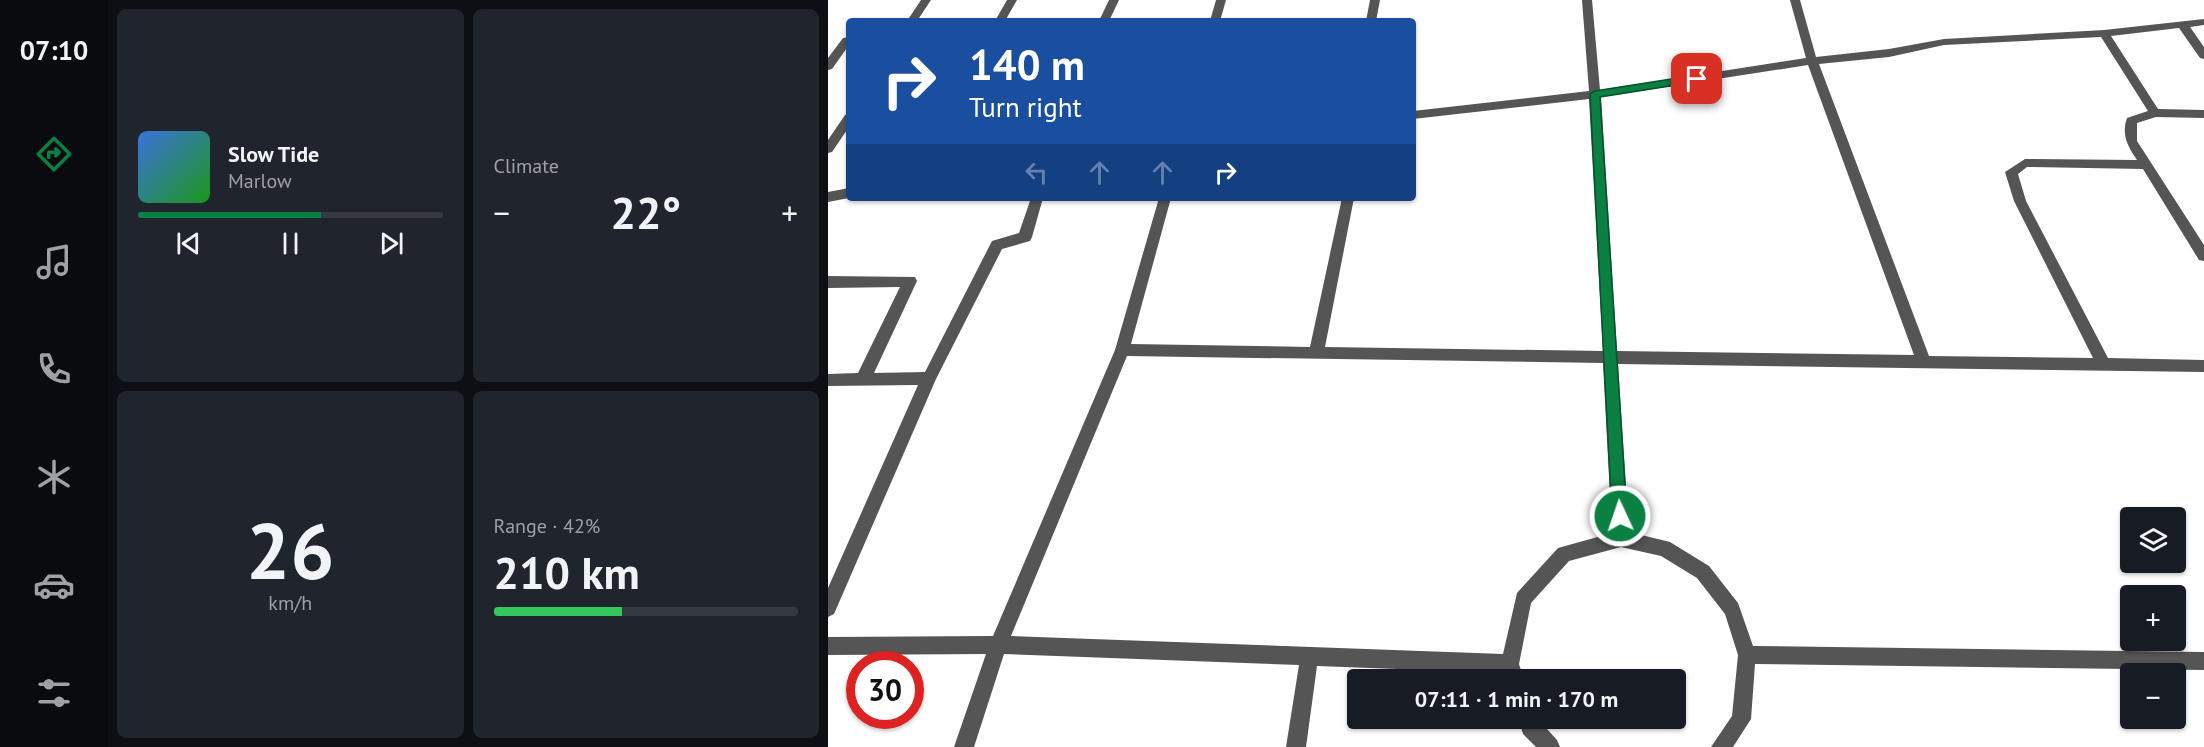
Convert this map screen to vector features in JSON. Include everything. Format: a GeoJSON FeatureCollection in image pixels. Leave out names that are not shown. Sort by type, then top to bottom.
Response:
{"type":"FeatureCollection","features":[{"type":"Feature","properties":{"kind":"street"},"geometry":{"type":"LineString","coordinates":[[914,18],[926,0]]}},
{"type":"Feature","properties":{"kind":"street"},"geometry":{"type":"LineString","coordinates":[[1002,18],[1012,0]]}},
{"type":"Feature","properties":{"kind":"street"},"geometry":{"type":"LineString","coordinates":[[1105,18],[1114,0]]}},
{"type":"Feature","properties":{"kind":"street"},"geometry":{"type":"LineString","coordinates":[[1216,18],[1221,0]]}},
{"type":"Feature","properties":{"kind":"street"},"geometry":{"type":"LineString","coordinates":[[1372,18],[1375,0]]}},
{"type":"Feature","properties":{"kind":"street"},"geometry":{"type":"LineString","coordinates":[[1587,0],[1595,94],[1621,539]]}},
{"type":"Feature","properties":{"kind":"street"},"geometry":{"type":"LineString","coordinates":[[1795,0],[1812,61],[1924,362]]}},
{"type":"Feature","properties":{"kind":"street"},"geometry":{"type":"LineString","coordinates":[[1416,115],[1595,94],[1812,61],[1889,53],[1944,42],[2103,33],[2204,22]]}},
{"type":"Feature","properties":{"kind":"street"},"geometry":{"type":"LineString","coordinates":[[2182,24],[2204,55]]}},
{"type":"Feature","properties":{"kind":"street"},"geometry":{"type":"LineString","coordinates":[[2103,33],[2155,112]]}},
{"type":"Feature","properties":{"kind":"street"},"geometry":{"type":"LineString","coordinates":[[828,66],[846,41]]}},
{"type":"Feature","properties":{"kind":"street"},"geometry":{"type":"LineString","coordinates":[[2204,114],[2155,112],[2131,121],[2131,141],[2204,256]]}},
{"type":"Feature","properties":{"kind":"street"},"geometry":{"type":"LineString","coordinates":[[828,149],[846,122]]}},
{"type":"Feature","properties":{"kind":"street"},"geometry":{"type":"LineString","coordinates":[[2104,365],[2020,201],[2011,172],[2025,163],[2146,165]]}},
{"type":"Feature","properties":{"kind":"street"},"geometry":{"type":"LineString","coordinates":[[828,197],[846,194]]}},
{"type":"Feature","properties":{"kind":"street"},"geometry":{"type":"LineString","coordinates":[[828,608],[929,378],[997,245],[1024,237],[1036,201]]}},
{"type":"Feature","properties":{"kind":"street"},"geometry":{"type":"LineString","coordinates":[[964,747],[998,645],[1122,350],[1163,201]]}},
{"type":"Feature","properties":{"kind":"street"},"geometry":{"type":"LineString","coordinates":[[1316,353],[1347,201]]}},
{"type":"Feature","properties":{"kind":"street"},"geometry":{"type":"LineString","coordinates":[[828,282],[910,281],[863,379]]}},
{"type":"Feature","properties":{"kind":"street"},"geometry":{"type":"LineString","coordinates":[[1122,350],[2204,366]]}},
{"type":"Feature","properties":{"kind":"street"},"geometry":{"type":"LineString","coordinates":[[828,380],[929,378]]}},
{"type":"Feature","properties":{"kind":"street"},"geometry":{"type":"LineString","coordinates":[[1512,669],[1523,599],[1564,554],[1621,539],[1664,548],[1702,572],[1732,609],[1747,655],[1741,719],[1721,747]]}},
{"type":"Feature","properties":{"kind":"street"},"geometry":{"type":"LineString","coordinates":[[828,646],[998,645],[1309,658],[1468,669]]}},
{"type":"Feature","properties":{"kind":"street"},"geometry":{"type":"LineString","coordinates":[[1747,655],[2204,661]]}},
{"type":"Feature","properties":{"kind":"street"},"geometry":{"type":"LineString","coordinates":[[1296,747],[1309,658]]}},
{"type":"Feature","properties":{"kind":"street"},"geometry":{"type":"LineString","coordinates":[[1532,729],[1550,747]]}},
{"type":"Feature","properties":{"kind":"route"},"geometry":{"type":"LineString","coordinates":[[1620,516],[1595,94],[1697,79]]}}]}
